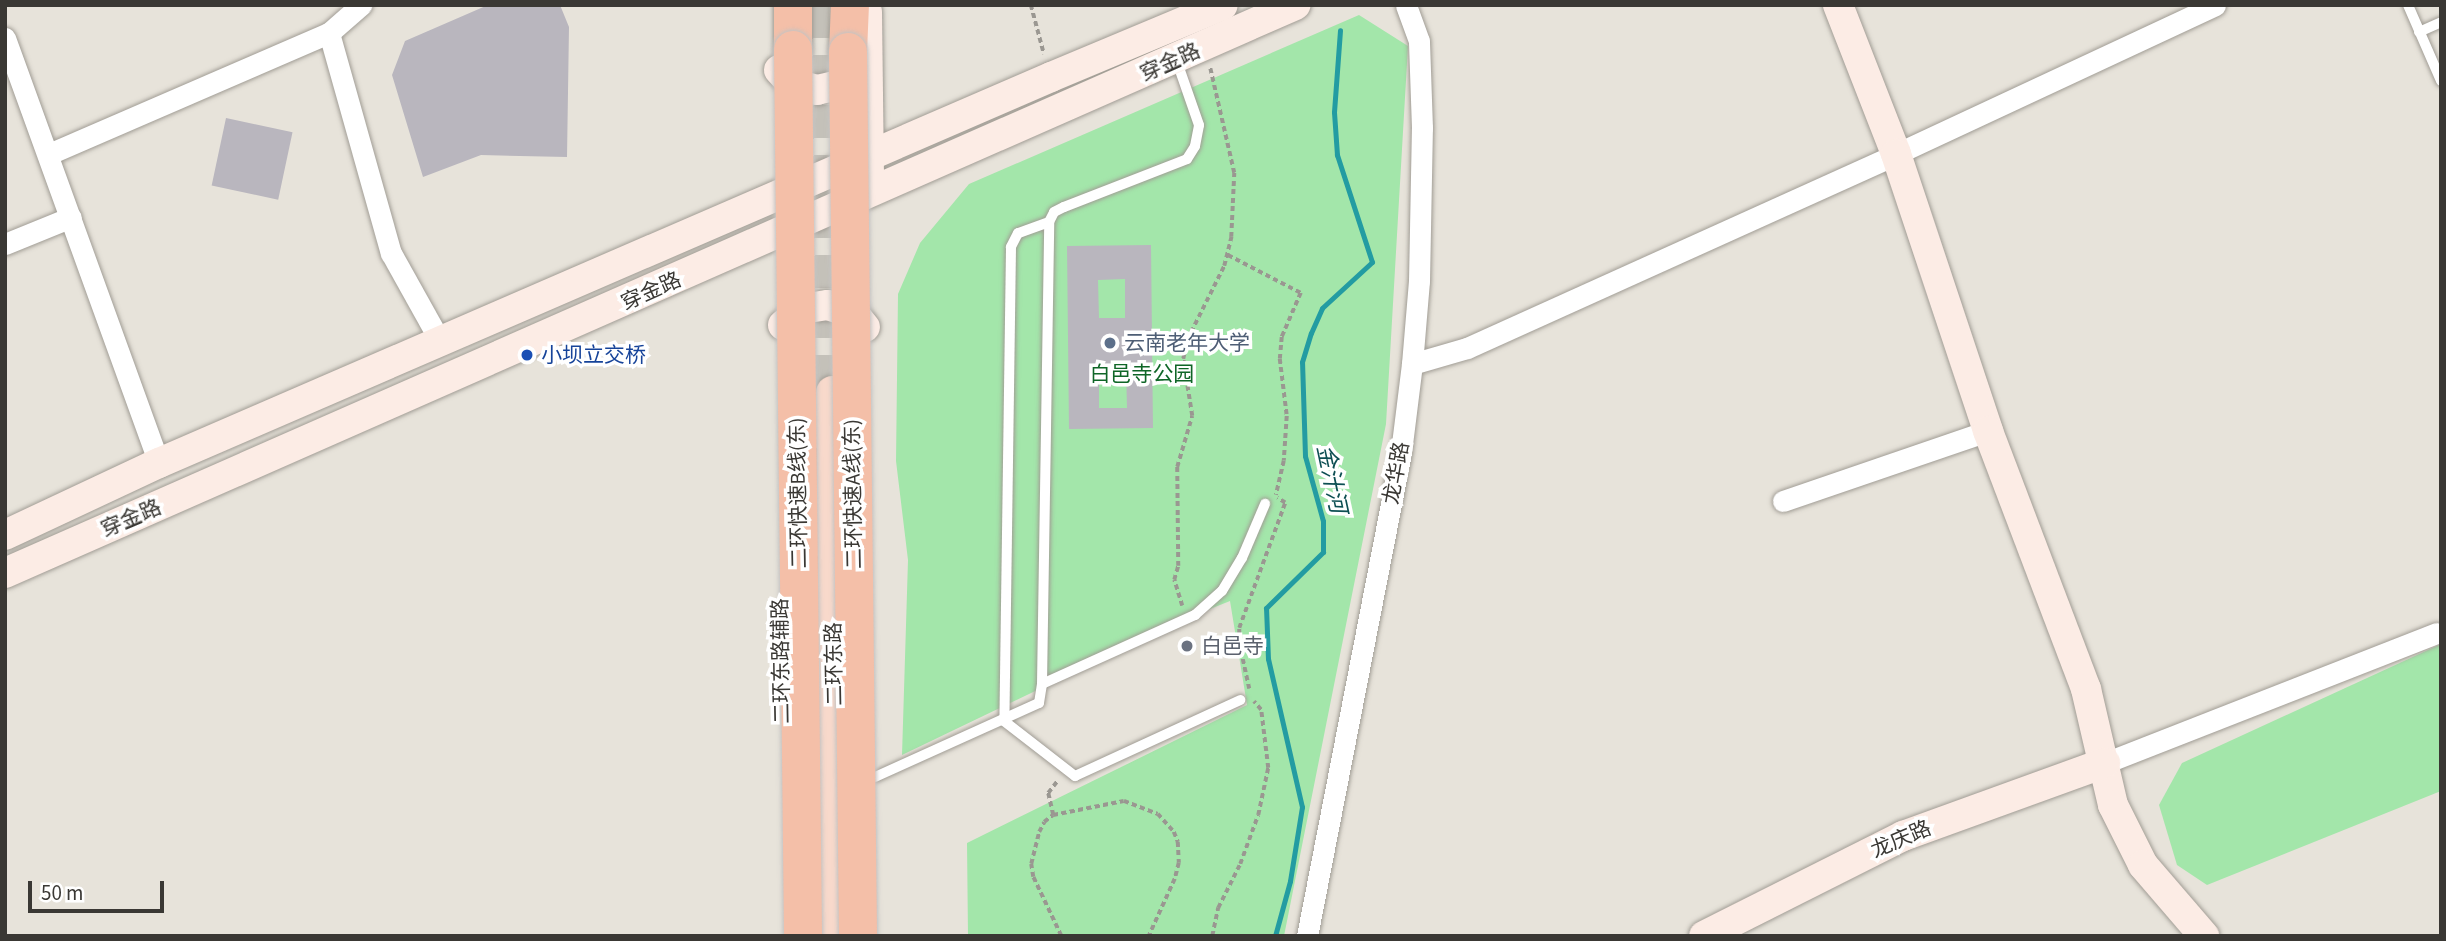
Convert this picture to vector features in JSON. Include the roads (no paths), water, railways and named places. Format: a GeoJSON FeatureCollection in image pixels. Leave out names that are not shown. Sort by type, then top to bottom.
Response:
{"type":"FeatureCollection","features":[{"type":"Feature","properties":{"kind":"highway","name":"二环快速B线(东)"},"geometry":{"type":"LineString","coordinates":[[793,5],[784,50],[803,936]]}},
{"type":"Feature","properties":{"kind":"highway","name":"二环快速A线(东)"},"geometry":{"type":"LineString","coordinates":[[849,5],[858,51],[858,936]]}},
{"type":"Feature","properties":{"kind":"main road","name":"二环东路"},"geometry":{"type":"LineString","coordinates":[[824,936],[828,739],[825,392]]}},
{"type":"Feature","properties":{"kind":"main road","name":"二环东路"},"geometry":{"type":"LineString","coordinates":[[828,739],[838,936]]}},
{"type":"Feature","properties":{"kind":"street"},"geometry":{"type":"LineString","coordinates":[[49,154],[329,33],[361,5]]}},
{"type":"Feature","properties":{"kind":"street","name":"二环东路辅路"},"geometry":{"type":"LineString","coordinates":[[774,5],[784,50],[776,196],[784,936]]}},
{"type":"Feature","properties":{"kind":"street"},"geometry":{"type":"LineString","coordinates":[[867,5],[858,51],[869,156],[877,936]]}},
{"type":"Feature","properties":{"kind":"street","name":"穿金路"},"geometry":{"type":"LineString","coordinates":[[5,535],[159,463],[1051,76],[1223,5]]}},
{"type":"Feature","properties":{"kind":"street","name":"穿金路"},"geometry":{"type":"LineString","coordinates":[[5,573],[1295,5]]}},
{"type":"Feature","properties":{"kind":"street","name":"龙华路"},"geometry":{"type":"LineString","coordinates":[[1307,936],[1401,452],[1412,363],[1419,281],[1422,128],[1419,41],[1406,5]]}},
{"type":"Feature","properties":{"kind":"street"},"geometry":{"type":"LineString","coordinates":[[1839,5],[1896,154],[1988,431],[2086,689],[2113,805],[2143,866],[2204,936]]}},
{"type":"Feature","properties":{"kind":"street"},"geometry":{"type":"LineString","coordinates":[[1412,363],[1467,348],[1896,154],[2215,5]]}},
{"type":"Feature","properties":{"kind":"street"},"geometry":{"type":"LineString","coordinates":[[329,33],[391,253],[440,341]]}},
{"type":"Feature","properties":{"kind":"street"},"geometry":{"type":"LineString","coordinates":[[5,38],[159,463]]}},
{"type":"Feature","properties":{"kind":"street"},"geometry":{"type":"LineString","coordinates":[[784,50],[776,61],[785,77],[799,87],[817,90],[835,87],[851,80],[863,67],[858,51]]}},
{"type":"Feature","properties":{"kind":"street"},"geometry":{"type":"LineString","coordinates":[[5,244],[71,217]]}},
{"type":"Feature","properties":{"kind":"street"},"geometry":{"type":"LineString","coordinates":[[778,346],[782,327],[794,313],[810,306],[828,304],[846,309],[861,320],[871,347]]}},
{"type":"Feature","properties":{"kind":"street"},"geometry":{"type":"LineString","coordinates":[[1783,501],[1988,431]]}},
{"type":"Feature","properties":{"kind":"street"},"geometry":{"type":"LineString","coordinates":[[780,555],[788,615],[828,739]]}},
{"type":"Feature","properties":{"kind":"street"},"geometry":{"type":"LineString","coordinates":[[828,739],[868,614],[873,556]]}},
{"type":"Feature","properties":{"kind":"street","name":"龙庆路"},"geometry":{"type":"LineString","coordinates":[[1704,936],[1903,836],[2105,763],[2436,632]]}},
{"type":"Feature","properties":{"kind":"lane"},"geometry":{"type":"LineString","coordinates":[[2408,5],[2441,81]]}},
{"type":"Feature","properties":{"kind":"lane"},"geometry":{"type":"LineString","coordinates":[[2419,32],[2441,22]]}},
{"type":"Feature","properties":{"kind":"lane"},"geometry":{"type":"LineString","coordinates":[[875,777],[1039,703],[1042,684],[1049,222],[1054,212],[1064,207],[1187,159],[1195,146],[1199,125],[1176,59]]}},
{"type":"Feature","properties":{"kind":"lane"},"geometry":{"type":"LineString","coordinates":[[1004,721],[1011,247],[1018,233],[1049,222]]}},
{"type":"Feature","properties":{"kind":"lane"},"geometry":{"type":"LineString","coordinates":[[1042,684],[1186,619],[1222,591],[1242,558],[1265,504]]}},
{"type":"Feature","properties":{"kind":"lane"},"geometry":{"type":"LineString","coordinates":[[1004,721],[1075,776],[1240,700]]}},
{"type":"Feature","properties":{"kind":"waterway","name":"金汁河"},"geometry":{"type":"LineString","coordinates":[[1275,936],[1290,881],[1302,807],[1268,659],[1266,608],[1323,552],[1323,521],[1305,456],[1302,362],[1322,308],[1372,262],[1337,155],[1334,112],[1340,30]]}},
{"type":"Feature","properties":{"kind":"tunnel"},"geometry":{"type":"LineString","coordinates":[[813,5],[818,393]]}},
{"type":"Feature","properties":{"kind":"place","name":"云南老年大学"},"geometry":{"type":"Point","coordinates":[1110,343]}},
{"type":"Feature","properties":{"kind":"place","name":"小坝立交桥"},"geometry":{"type":"Point","coordinates":[527,355]}},
{"type":"Feature","properties":{"kind":"place","name":"白邑寺"},"geometry":{"type":"Point","coordinates":[1187,646]}},
{"type":"Feature","properties":{"kind":"park label","name":"白邑寺公园"},"geometry":{"type":"Point","coordinates":[1142,374]}}]}
